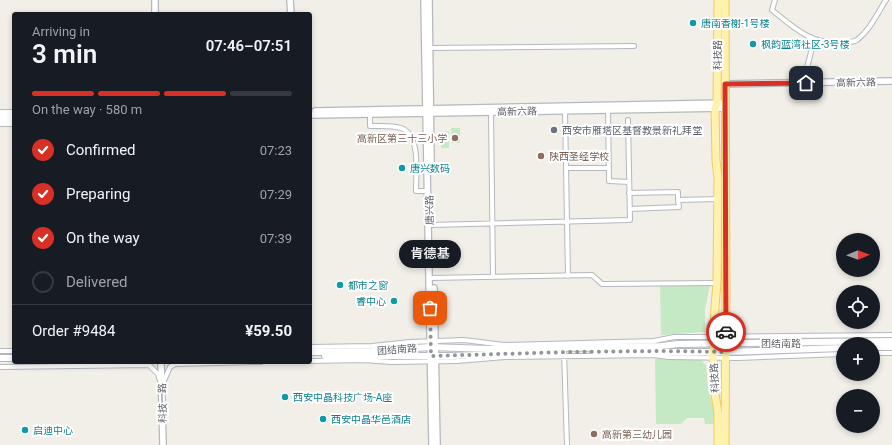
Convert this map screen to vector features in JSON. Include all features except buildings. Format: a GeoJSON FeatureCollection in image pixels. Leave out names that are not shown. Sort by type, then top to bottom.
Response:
{"type":"FeatureCollection","features":[{"type":"Feature","properties":{"kind":"main road","name":"科技路"},"geometry":{"type":"LineString","coordinates":[[718,0],[716,106],[716,161],[718,178],[717,283],[713,340],[715,394],[718,413],[718,445]]}},
{"type":"Feature","properties":{"kind":"main road","name":"科技路"},"geometry":{"type":"LineString","coordinates":[[725,0],[725,445]]}},
{"type":"Feature","properties":{"kind":"main road","name":"团结南路"},"geometry":{"type":"LineString","coordinates":[[312,352],[372,351],[433,344],[577,348],[661,346],[713,340],[892,341]]}},
{"type":"Feature","properties":{"kind":"main road"},"geometry":{"type":"LineString","coordinates":[[880,347],[892,347]]}},
{"type":"Feature","properties":{"kind":"main road","name":"团结南路"},"geometry":{"type":"LineString","coordinates":[[312,356],[433,359],[661,351],[726,355],[836,348]]}},
{"type":"Feature","properties":{"kind":"main road"},"geometry":{"type":"LineString","coordinates":[[0,358],[12,358]]}},
{"type":"Feature","properties":{"kind":"main road"},"geometry":{"type":"LineString","coordinates":[[0,362],[12,362]]}},
{"type":"Feature","properties":{"kind":"street"},"geometry":{"type":"LineString","coordinates":[[155,0],[155,12]]}},
{"type":"Feature","properties":{"kind":"street"},"geometry":{"type":"LineString","coordinates":[[290,0],[291,12]]}},
{"type":"Feature","properties":{"kind":"street","name":"唐兴路"},"geometry":{"type":"LineString","coordinates":[[424,0],[432,278],[432,445]]}},
{"type":"Feature","properties":{"kind":"street","name":"唐兴路"},"geometry":{"type":"LineString","coordinates":[[429,0],[428,191],[431,224]]}},
{"type":"Feature","properties":{"kind":"street"},"geometry":{"type":"LineString","coordinates":[[776,0],[772,10],[797,30],[814,40],[838,43],[855,41],[868,29],[886,0]]}},
{"type":"Feature","properties":{"kind":"street"},"geometry":{"type":"LineString","coordinates":[[806,83],[806,72],[814,40]]}},
{"type":"Feature","properties":{"kind":"street"},"geometry":{"type":"LineString","coordinates":[[429,48],[634,46]]}},
{"type":"Feature","properties":{"kind":"street","name":"高新六路"},"geometry":{"type":"LineString","coordinates":[[725,84],[892,81]]}},
{"type":"Feature","properties":{"kind":"street","name":"高新六路"},"geometry":{"type":"LineString","coordinates":[[312,115],[428,111],[725,106]]}},
{"type":"Feature","properties":{"kind":"street"},"geometry":{"type":"LineString","coordinates":[[608,108],[609,181],[629,182]]}},
{"type":"Feature","properties":{"kind":"street","name":"高新六路"},"geometry":{"type":"LineString","coordinates":[[312,111],[491,112],[565,111],[608,108]]}},
{"type":"Feature","properties":{"kind":"street"},"geometry":{"type":"LineString","coordinates":[[565,111],[568,276]]}},
{"type":"Feature","properties":{"kind":"street"},"geometry":{"type":"LineString","coordinates":[[0,112],[12,112]]}},
{"type":"Feature","properties":{"kind":"street"},"geometry":{"type":"LineString","coordinates":[[491,112],[493,277]]}},
{"type":"Feature","properties":{"kind":"street"},"geometry":{"type":"LineString","coordinates":[[370,114],[370,126],[399,128],[410,134],[415,146],[416,190],[428,191]]}},
{"type":"Feature","properties":{"kind":"street"},"geometry":{"type":"LineString","coordinates":[[0,116],[12,116]]}},
{"type":"Feature","properties":{"kind":"street"},"geometry":{"type":"LineString","coordinates":[[0,121],[12,120]]}},
{"type":"Feature","properties":{"kind":"street"},"geometry":{"type":"LineString","coordinates":[[431,224],[630,220],[628,120]]}},
{"type":"Feature","properties":{"kind":"street"},"geometry":{"type":"LineString","coordinates":[[0,124],[12,124]]}},
{"type":"Feature","properties":{"kind":"street"},"geometry":{"type":"LineString","coordinates":[[566,168],[609,168]]}},
{"type":"Feature","properties":{"kind":"street"},"geometry":{"type":"LineString","coordinates":[[629,193],[678,192],[679,207],[630,209]]}},
{"type":"Feature","properties":{"kind":"street"},"geometry":{"type":"LineString","coordinates":[[678,200],[718,199]]}},
{"type":"Feature","properties":{"kind":"street"},"geometry":{"type":"LineString","coordinates":[[432,278],[592,275],[602,284],[717,283]]}},
{"type":"Feature","properties":{"kind":"street"},"geometry":{"type":"LineString","coordinates":[[726,340],[892,335]]}},
{"type":"Feature","properties":{"kind":"street"},"geometry":{"type":"LineString","coordinates":[[312,347],[372,346],[392,343],[433,344]]}},
{"type":"Feature","properties":{"kind":"street"},"geometry":{"type":"LineString","coordinates":[[0,351],[12,351]]}},
{"type":"Feature","properties":{"kind":"street"},"geometry":{"type":"LineString","coordinates":[[880,353],[892,352]]}},
{"type":"Feature","properties":{"kind":"street"},"geometry":{"type":"LineString","coordinates":[[564,354],[567,445]]}},
{"type":"Feature","properties":{"kind":"street"},"geometry":{"type":"LineString","coordinates":[[726,355],[836,354]]}},
{"type":"Feature","properties":{"kind":"street"},"geometry":{"type":"LineString","coordinates":[[312,361],[362,360],[392,362],[433,359]]}},
{"type":"Feature","properties":{"kind":"street","name":"唐兴路"},"geometry":{"type":"LineString","coordinates":[[433,359],[437,445]]}},
{"type":"Feature","properties":{"kind":"street","name":"科技一路"},"geometry":{"type":"LineString","coordinates":[[161,364],[163,445]]}},
{"type":"Feature","properties":{"kind":"street"},"geometry":{"type":"LineString","coordinates":[[162,385],[165,375],[170,367],[175,364]]}},
{"type":"Feature","properties":{"kind":"street"},"geometry":{"type":"LineString","coordinates":[[0,367],[150,365],[158,374],[162,385]]}},
{"type":"Feature","properties":{"kind":"green space"},"geometry":{"type":"Polygon","coordinates":[[[451,128],[460,128],[460,143],[452,143],[451,128]]]}},
{"type":"Feature","properties":{"kind":"green space"},"geometry":{"type":"Polygon","coordinates":[[[441,131],[449,131],[449,148],[441,148],[441,131]]]}},
{"type":"Feature","properties":{"kind":"green space"},"geometry":{"type":"Polygon","coordinates":[[[660,285],[710,285],[705,309],[705,332],[661,335],[660,285]]]}},
{"type":"Feature","properties":{"kind":"green space"},"geometry":{"type":"Polygon","coordinates":[[[659,358],[667,360],[700,359],[706,365],[708,387],[714,413],[714,424],[705,424],[704,418],[687,418],[681,424],[656,424],[655,359],[659,358]]]}},
{"type":"Feature","properties":{"kind":"way so far"},"geometry":{"type":"LineString","coordinates":[[430,308],[431,356],[569,352],[726,352],[726,332]]}},
{"type":"Feature","properties":{"kind":"place","name":"唐南香榭-1号楼"},"geometry":{"type":"Point","coordinates":[693,23]}},
{"type":"Feature","properties":{"kind":"place","name":"枫韵蓝湾社区-3号楼"},"geometry":{"type":"Point","coordinates":[753,44]}},
{"type":"Feature","properties":{"kind":"place","name":"西安市雁塔区基督教景新礼拜堂"},"geometry":{"type":"Point","coordinates":[554,130]}},
{"type":"Feature","properties":{"kind":"place","name":"高新区第三十三小学"},"geometry":{"type":"Point","coordinates":[455,138]}},
{"type":"Feature","properties":{"kind":"place","name":"陕西圣经学校"},"geometry":{"type":"Point","coordinates":[541,156]}},
{"type":"Feature","properties":{"kind":"place","name":"唐兴数码"},"geometry":{"type":"Point","coordinates":[402,168]}},
{"type":"Feature","properties":{"kind":"place","name":"都市之窗"},"geometry":{"type":"Point","coordinates":[340,285]}},
{"type":"Feature","properties":{"kind":"place","name":"睿中心"},"geometry":{"type":"Point","coordinates":[394,301]}},
{"type":"Feature","properties":{"kind":"place","name":"肯德基"},"geometry":{"type":"Point","coordinates":[430,308]}},
{"type":"Feature","properties":{"kind":"place","name":"西安中晶科技广场-A座"},"geometry":{"type":"Point","coordinates":[285,397]}},
{"type":"Feature","properties":{"kind":"place","name":"西安中晶华邑酒店"},"geometry":{"type":"Point","coordinates":[323,419]}},
{"type":"Feature","properties":{"kind":"place","name":"启迪中心"},"geometry":{"type":"Point","coordinates":[25,430]}},
{"type":"Feature","properties":{"kind":"place","name":"高新第三幼儿园"},"geometry":{"type":"Point","coordinates":[594,434]}},
{"type":"Feature","properties":{"kind":"route"},"geometry":{"type":"LineString","coordinates":[[726,332],[725,84],[806,83]]}}]}
